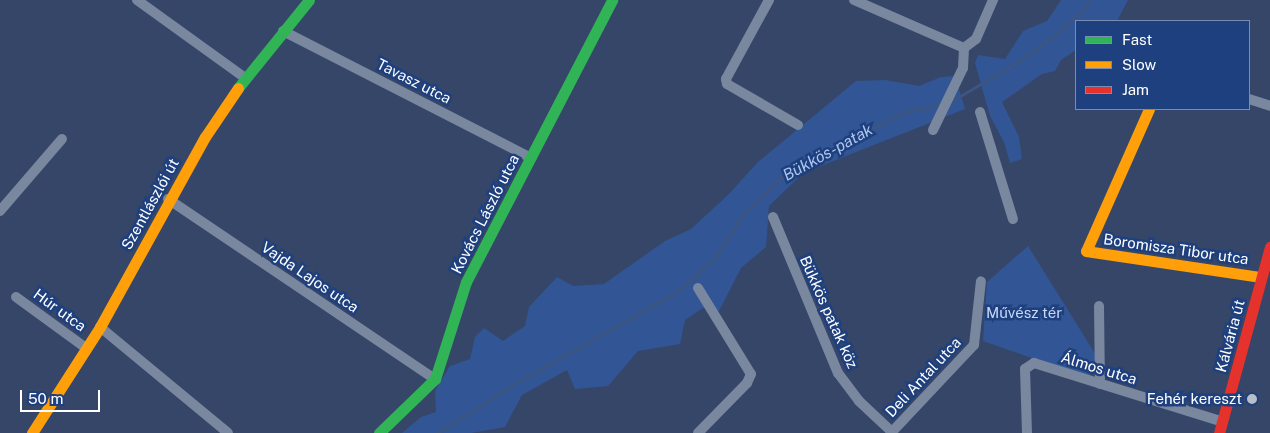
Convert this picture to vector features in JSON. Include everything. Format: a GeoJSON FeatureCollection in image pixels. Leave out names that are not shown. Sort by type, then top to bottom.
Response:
{"type":"FeatureCollection","features":[{"type":"Feature","properties":{"kind":"street"},"geometry":{"type":"LineString","coordinates":[[137,0],[245,78]]}},
{"type":"Feature","properties":{"kind":"street","name":"Szentlászlói út"},"geometry":{"type":"LineString","coordinates":[[32,433],[100,327],[168,199],[245,78],[309,0]]}},
{"type":"Feature","properties":{"kind":"street","name":"Kovács László utca"},"geometry":{"type":"LineString","coordinates":[[379,433],[435,379],[466,282],[612,0]]}},
{"type":"Feature","properties":{"kind":"street"},"geometry":{"type":"LineString","coordinates":[[769,0],[726,79],[727,84],[798,125]]}},
{"type":"Feature","properties":{"kind":"street"},"geometry":{"type":"LineString","coordinates":[[854,0],[964,48]]}},
{"type":"Feature","properties":{"kind":"street"},"geometry":{"type":"LineString","coordinates":[[964,48],[976,39],[993,0]]}},
{"type":"Feature","properties":{"kind":"street","name":"Tavasz utca"},"geometry":{"type":"LineString","coordinates":[[283,31],[531,158]]}},
{"type":"Feature","properties":{"kind":"street"},"geometry":{"type":"LineString","coordinates":[[932,130],[963,68],[964,48]]}},
{"type":"Feature","properties":{"kind":"street"},"geometry":{"type":"LineString","coordinates":[[1250,99],[1270,106]]}},
{"type":"Feature","properties":{"kind":"street","name":"Boromisza Tibor utca"},"geometry":{"type":"LineString","coordinates":[[1149,110],[1086,251],[1261,277]]}},
{"type":"Feature","properties":{"kind":"street"},"geometry":{"type":"LineString","coordinates":[[980,112],[1013,219]]}},
{"type":"Feature","properties":{"kind":"street"},"geometry":{"type":"LineString","coordinates":[[0,211],[62,139]]}},
{"type":"Feature","properties":{"kind":"street","name":"Vajda Lajos utca"},"geometry":{"type":"LineString","coordinates":[[168,199],[435,379]]}},
{"type":"Feature","properties":{"kind":"street","name":"Bükkös patak köz"},"geometry":{"type":"LineString","coordinates":[[773,217],[838,373],[859,401],[891,432]]}},
{"type":"Feature","properties":{"kind":"street","name":"Kálvária út"},"geometry":{"type":"LineString","coordinates":[[1221,428],[1270,248]]}},
{"type":"Feature","properties":{"kind":"street","name":"Deli Antal utca"},"geometry":{"type":"LineString","coordinates":[[891,432],[974,345],[981,281]]}},
{"type":"Feature","properties":{"kind":"street"},"geometry":{"type":"LineString","coordinates":[[698,288],[751,374],[747,384],[698,433]]}},
{"type":"Feature","properties":{"kind":"street","name":"Húr utca"},"geometry":{"type":"LineString","coordinates":[[16,297],[86,348]]}},
{"type":"Feature","properties":{"kind":"street"},"geometry":{"type":"LineString","coordinates":[[1099,306],[1100,384]]}},
{"type":"Feature","properties":{"kind":"street"},"geometry":{"type":"LineString","coordinates":[[100,327],[228,433]]}},
{"type":"Feature","properties":{"kind":"street","name":"Álmos utca"},"geometry":{"type":"LineString","coordinates":[[1027,433],[1025,369],[1034,363],[1100,384],[1221,428]]}},
{"type":"Feature","properties":{"kind":"green space"},"geometry":{"type":"Polygon","coordinates":[[[1061,0],[1128,0],[1118,20],[1075,20],[1075,51],[1061,60],[1055,71],[1042,74],[1002,102],[1019,137],[1022,159],[1010,163],[1004,142],[990,116],[975,63],[978,55],[1005,59],[1023,31],[1047,21],[1061,0]]]}},
{"type":"Feature","properties":{"kind":"green space"},"geometry":{"type":"Polygon","coordinates":[[[955,76],[965,109],[803,173],[769,206],[766,247],[741,268],[719,311],[703,308],[685,320],[680,344],[638,351],[608,386],[575,389],[567,370],[522,395],[505,427],[471,433],[402,433],[421,417],[436,412],[435,391],[450,366],[470,359],[475,337],[484,328],[503,341],[525,326],[529,307],[557,277],[573,286],[604,284],[665,241],[691,229],[730,193],[757,163],[856,81],[885,80],[919,86],[941,77],[955,76]]]}},
{"type":"Feature","properties":{"kind":"green space","name":"Művész tér"},"geometry":{"type":"Polygon","coordinates":[[[1028,246],[1096,355],[1089,378],[983,341],[987,282],[1028,246]]]}},
{"type":"Feature","properties":{"kind":"waterway","name":"Bükkös-patak"},"geometry":{"type":"LineString","coordinates":[[950,102],[1018,62],[1058,33],[1085,8],[1088,0]]}},
{"type":"Feature","properties":{"kind":"waterway","name":"Bükkös-patak"},"geometry":{"type":"LineString","coordinates":[[437,433],[518,382],[678,291],[715,258],[743,214],[786,173],[904,112],[941,105]]}},
{"type":"Feature","properties":{"kind":"traffic: fast"},"geometry":{"type":"LineString","coordinates":[[238,88],[309,0]]}},
{"type":"Feature","properties":{"kind":"traffic: fast"},"geometry":{"type":"LineString","coordinates":[[379,433],[435,379],[466,282],[612,0]]}},
{"type":"Feature","properties":{"kind":"traffic: slow"},"geometry":{"type":"LineString","coordinates":[[32,433],[100,327],[205,137],[238,88]]}},
{"type":"Feature","properties":{"kind":"traffic: slow"},"geometry":{"type":"LineString","coordinates":[[1149,110],[1086,251],[1261,277]]}},
{"type":"Feature","properties":{"kind":"traffic: jam"},"geometry":{"type":"LineString","coordinates":[[1219,433],[1270,247]]}},
{"type":"Feature","properties":{"kind":"place","name":"Fehér kereszt"},"geometry":{"type":"Point","coordinates":[1252,399]}}]}
